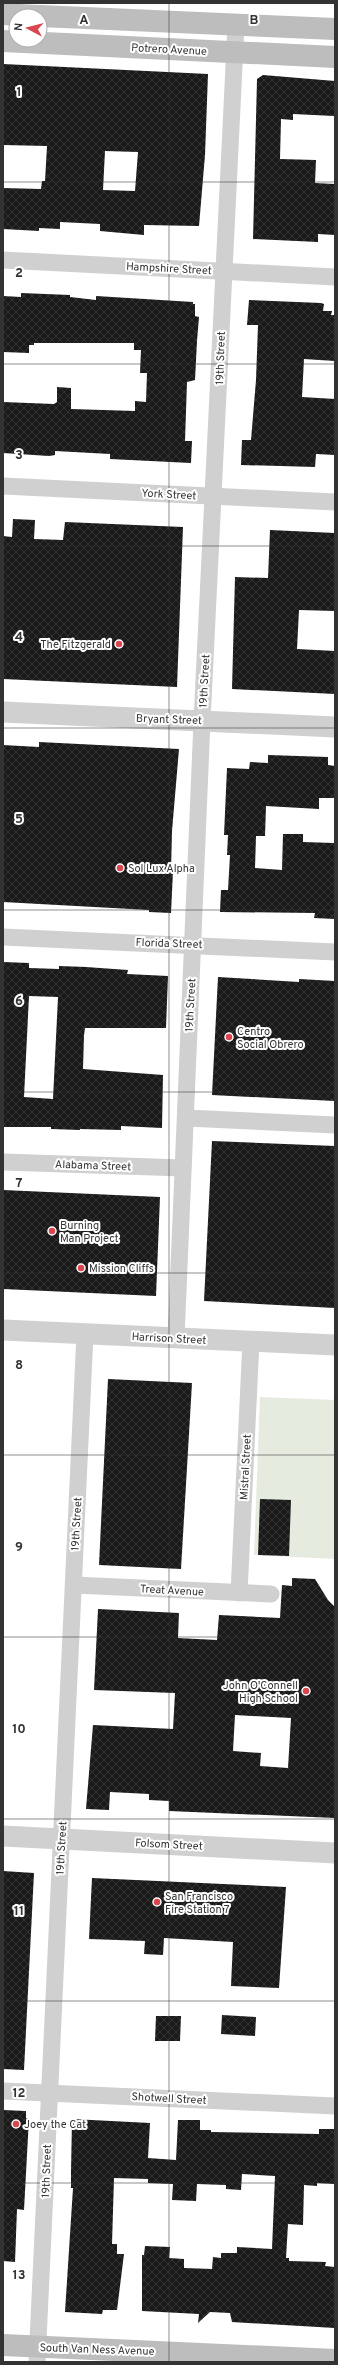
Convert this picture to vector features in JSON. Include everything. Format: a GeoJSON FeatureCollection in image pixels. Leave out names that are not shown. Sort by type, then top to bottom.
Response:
{"type":"FeatureCollection","features":[{"type":"Feature","properties":{"kind":"main road"},"geometry":{"type":"LineString","coordinates":[[48,16],[335,29]]}},
{"type":"Feature","properties":{"kind":"main road","name":"Potrero Avenue"},"geometry":{"type":"LineString","coordinates":[[3,42],[335,57]]}},
{"type":"Feature","properties":{"kind":"main road","name":"South Van Ness Avenue"},"geometry":{"type":"LineString","coordinates":[[3,2345],[38,2354],[335,2360]]}},
{"type":"Feature","properties":{"kind":"street","name":"19th Street"},"geometry":{"type":"LineString","coordinates":[[176,1338],[202,721],[236,25]]}},
{"type":"Feature","properties":{"kind":"street","name":"Hampshire Street"},"geometry":{"type":"LineString","coordinates":[[3,260],[335,277]]}},
{"type":"Feature","properties":{"kind":"street","name":"York Street"},"geometry":{"type":"LineString","coordinates":[[3,486],[335,502]]}},
{"type":"Feature","properties":{"kind":"street","name":"Bryant Street"},"geometry":{"type":"LineString","coordinates":[[3,712],[335,727]]}},
{"type":"Feature","properties":{"kind":"street","name":"Florida Street"},"geometry":{"type":"LineString","coordinates":[[3,937],[193,944],[335,952]]}},
{"type":"Feature","properties":{"kind":"street"},"geometry":{"type":"LineString","coordinates":[[186,1118],[335,1125]]}},
{"type":"Feature","properties":{"kind":"street","name":"Alabama Street"},"geometry":{"type":"LineString","coordinates":[[3,1162],[183,1168]]}},
{"type":"Feature","properties":{"kind":"street","name":"Harrison Street"},"geometry":{"type":"LineString","coordinates":[[3,1330],[335,1345]]}},
{"type":"Feature","properties":{"kind":"street","name":"19th Street"},"geometry":{"type":"LineString","coordinates":[[38,2354],[85,1334]]}},
{"type":"Feature","properties":{"kind":"street","name":"Mistral Street"},"geometry":{"type":"LineString","coordinates":[[239,1593],[251,1341]]}},
{"type":"Feature","properties":{"kind":"street","name":"Treat Avenue"},"geometry":{"type":"LineString","coordinates":[[74,1585],[271,1594]]}},
{"type":"Feature","properties":{"kind":"street","name":"Folsom Street"},"geometry":{"type":"LineString","coordinates":[[3,1836],[335,1853]]}},
{"type":"Feature","properties":{"kind":"street","name":"Shotwell Street"},"geometry":{"type":"LineString","coordinates":[[3,2091],[335,2106]]}},
{"type":"Feature","properties":{"kind":"shaded area"},"geometry":{"type":"Polygon","coordinates":[[[260,1397],[335,1400],[335,1559],[254,1555],[260,1397]]]}},
{"type":"Feature","properties":{"kind":"building"},"geometry":{"type":"Polygon","coordinates":[[[3,64],[208,74],[205,155],[199,226],[144,225],[144,235],[100,231],[100,224],[60,222],[60,229],[39,228],[39,231],[3,229],[3,188],[41,189],[42,181],[45,181],[47,146],[3,145],[3,64]],[[105,151],[103,190],[135,191],[138,152],[105,151]]]}},
{"type":"Feature","properties":{"kind":"building"},"geometry":{"type":"Polygon","coordinates":[[[263,75],[335,81],[334,116],[293,114],[293,120],[281,119],[280,159],[316,160],[315,183],[335,184],[335,235],[318,234],[318,242],[253,239],[257,79],[263,75]]]}},
{"type":"Feature","properties":{"kind":"building"},"geometry":{"type":"Polygon","coordinates":[[[21,293],[70,295],[70,297],[96,300],[96,296],[193,302],[193,304],[195,304],[195,316],[199,317],[195,380],[187,382],[185,441],[192,441],[191,463],[110,459],[110,454],[55,451],[55,455],[49,456],[3,453],[3,402],[54,404],[57,402],[57,387],[71,388],[71,409],[135,411],[135,401],[146,402],[147,373],[140,373],[141,350],[134,350],[134,343],[34,343],[34,345],[29,345],[29,353],[3,352],[3,296],[21,297],[21,293]]]}},
{"type":"Feature","properties":{"kind":"building"},"geometry":{"type":"Polygon","coordinates":[[[249,300],[321,303],[324,304],[323,311],[332,311],[331,315],[335,315],[335,361],[304,359],[302,397],[335,399],[335,455],[316,454],[315,467],[241,465],[242,440],[251,440],[256,380],[258,325],[247,325],[249,300]]]}},
{"type":"Feature","properties":{"kind":"building"},"geometry":{"type":"Polygon","coordinates":[[[13,519],[35,520],[34,539],[63,540],[65,522],[183,527],[177,687],[3,679],[3,536],[12,537],[13,519]]]}},
{"type":"Feature","properties":{"kind":"building"},"geometry":{"type":"Polygon","coordinates":[[[270,530],[335,533],[335,611],[299,610],[297,649],[335,651],[335,694],[232,689],[235,577],[268,578],[270,530]]]}},
{"type":"Feature","properties":{"kind":"building"},"geometry":{"type":"Polygon","coordinates":[[[39,742],[179,749],[172,831],[171,871],[173,871],[171,913],[149,912],[149,910],[3,902],[3,745],[39,747],[39,742]]]}},
{"type":"Feature","properties":{"kind":"building"},"geometry":{"type":"Polygon","coordinates":[[[268,755],[328,757],[328,765],[335,766],[335,798],[319,798],[319,809],[266,806],[265,836],[256,836],[255,868],[282,870],[283,834],[303,834],[303,842],[334,843],[335,919],[314,918],[315,913],[220,912],[221,890],[228,890],[230,855],[227,855],[228,835],[224,835],[227,768],[249,769],[250,762],[268,763],[268,755]]]}},
{"type":"Feature","properties":{"kind":"building"},"geometry":{"type":"Polygon","coordinates":[[[3,962],[29,963],[29,968],[59,969],[59,966],[86,967],[128,970],[127,974],[168,976],[166,1028],[85,1028],[84,1035],[83,1069],[163,1075],[162,1128],[121,1126],[121,1130],[80,1130],[51,1129],[51,1127],[3,1127],[3,962]],[[29,996],[24,1097],[53,1099],[58,997],[29,996]]]}},
{"type":"Feature","properties":{"kind":"building"},"geometry":{"type":"Polygon","coordinates":[[[218,977],[299,982],[299,979],[335,981],[335,1101],[212,1095],[218,977]]]}},
{"type":"Feature","properties":{"kind":"building"},"geometry":{"type":"Polygon","coordinates":[[[212,1141],[335,1146],[335,1308],[204,1301],[212,1141]]]}},
{"type":"Feature","properties":{"kind":"building"},"geometry":{"type":"Polygon","coordinates":[[[3,1190],[160,1197],[156,1296],[3,1289],[3,1190]]]}},
{"type":"Feature","properties":{"kind":"building"},"geometry":{"type":"Polygon","coordinates":[[[108,1379],[192,1383],[181,1569],[99,1565],[108,1379]]]}},
{"type":"Feature","properties":{"kind":"building"},"geometry":{"type":"Polygon","coordinates":[[[260,1499],[291,1500],[289,1556],[258,1555],[260,1499]]]}},
{"type":"Feature","properties":{"kind":"building"},"geometry":{"type":"Polygon","coordinates":[[[292,1578],[315,1579],[328,1600],[335,1607],[335,1818],[169,1811],[169,1801],[149,1800],[149,1794],[110,1792],[109,1810],[86,1809],[93,1725],[173,1729],[175,1693],[94,1690],[98,1609],[179,1613],[178,1638],[217,1640],[219,1615],[280,1618],[282,1585],[292,1586],[292,1578]],[[235,1715],[233,1751],[261,1753],[260,1766],[288,1768],[291,1718],[235,1715]]]}},
{"type":"Feature","properties":{"kind":"building"},"geometry":{"type":"Polygon","coordinates":[[[3,1871],[34,1873],[24,2070],[3,2069],[3,1871]]]}},
{"type":"Feature","properties":{"kind":"building"},"geometry":{"type":"Polygon","coordinates":[[[92,1878],[286,1887],[279,1988],[231,1986],[233,1942],[164,1938],[163,1955],[144,1954],[145,1941],[89,1939],[92,1878]]]}},
{"type":"Feature","properties":{"kind":"building"},"geometry":{"type":"Polygon","coordinates":[[[222,2015],[256,2017],[255,2036],[221,2034],[222,2015]]]}},
{"type":"Feature","properties":{"kind":"building"},"geometry":{"type":"Polygon","coordinates":[[[156,2016],[181,2016],[180,2041],[155,2041],[156,2016]]]}},
{"type":"Feature","properties":{"kind":"building"},"geometry":{"type":"Polygon","coordinates":[[[3,2110],[26,2111],[26,2118],[29,2118],[24,2210],[17,2209],[15,2262],[3,2261],[3,2110]]]}},
{"type":"Feature","properties":{"kind":"building"},"geometry":{"type":"Polygon","coordinates":[[[72,2119],[150,2123],[148,2158],[176,2160],[178,2120],[200,2120],[200,2130],[211,2130],[211,2132],[319,2134],[319,2129],[335,2129],[335,2184],[317,2183],[317,2186],[304,2185],[303,2225],[288,2224],[286,2258],[289,2258],[289,2261],[326,2262],[325,2266],[335,2267],[335,2328],[232,2322],[230,2313],[210,2312],[198,2323],[199,2314],[142,2311],[142,2255],[144,2255],[145,2246],[170,2247],[169,2258],[184,2259],[184,2268],[212,2269],[213,2257],[221,2258],[221,2253],[237,2253],[237,2247],[272,2249],[275,2176],[242,2174],[241,2190],[226,2189],[226,2185],[197,2184],[196,2201],[172,2200],[173,2184],[148,2183],[148,2179],[114,2178],[112,2244],[117,2244],[117,2254],[124,2254],[117,2310],[103,2310],[102,2314],[65,2312],[73,2188],[71,2188],[72,2119]]]}},
{"type":"Feature","properties":{"kind":"place","name":"The Fitzgerald"},"geometry":{"type":"Point","coordinates":[119,644]}},
{"type":"Feature","properties":{"kind":"place","name":"Sol Lux Alpha"},"geometry":{"type":"Point","coordinates":[120,868]}},
{"type":"Feature","properties":{"kind":"place","name":"Centro Social Obrero"},"geometry":{"type":"Point","coordinates":[229,1037]}},
{"type":"Feature","properties":{"kind":"place","name":"Burning Man Project"},"geometry":{"type":"Point","coordinates":[52,1231]}},
{"type":"Feature","properties":{"kind":"place","name":"Mission Cliffs"},"geometry":{"type":"Point","coordinates":[81,1268]}},
{"type":"Feature","properties":{"kind":"place","name":"John O'Connell High School"},"geometry":{"type":"Point","coordinates":[306,1691]}},
{"type":"Feature","properties":{"kind":"place","name":"San Francisco Fire Station 7"},"geometry":{"type":"Point","coordinates":[157,1902]}},
{"type":"Feature","properties":{"kind":"place","name":"Joey the Cat"},"geometry":{"type":"Point","coordinates":[16,2124]}}]}
